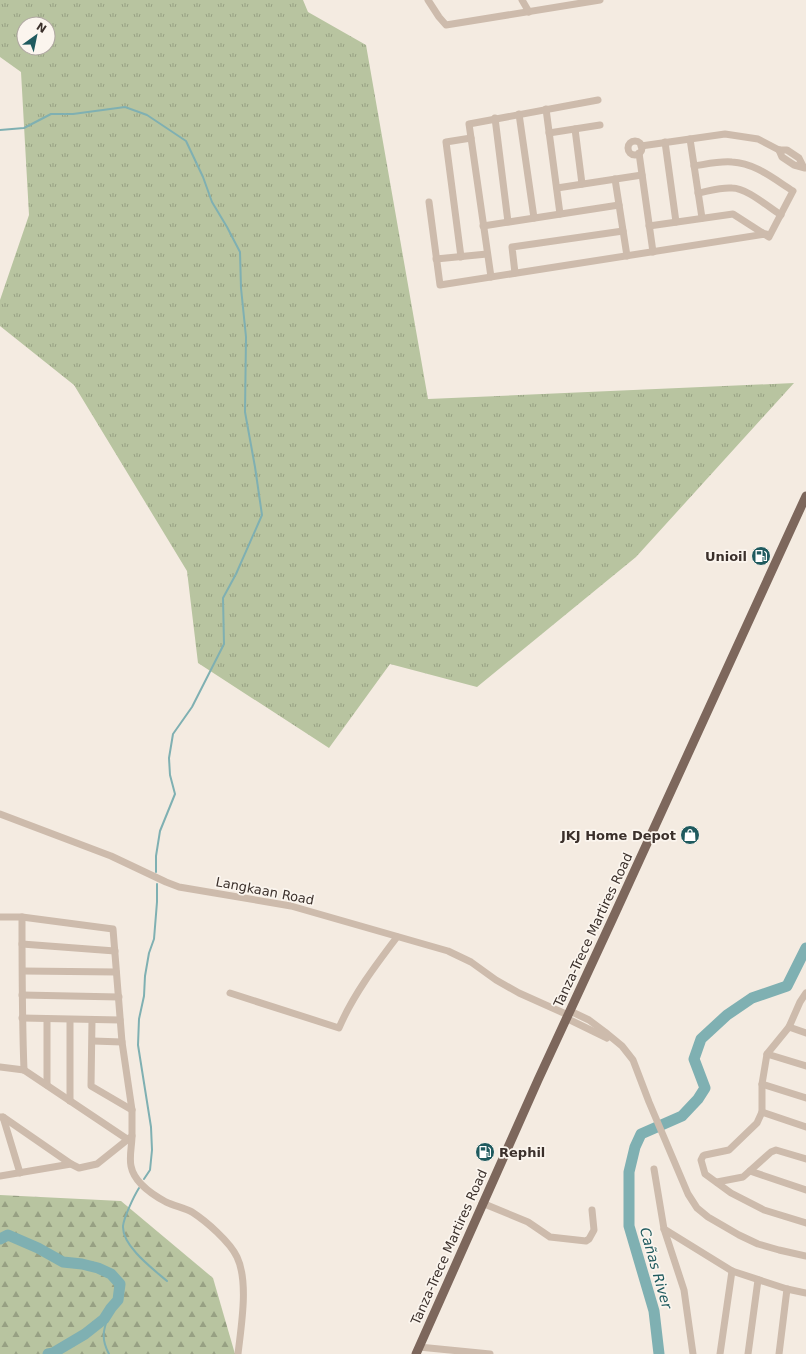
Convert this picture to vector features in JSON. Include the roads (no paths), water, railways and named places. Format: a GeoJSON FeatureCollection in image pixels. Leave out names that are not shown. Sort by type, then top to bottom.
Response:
{"type":"FeatureCollection","features":[{"type":"Feature","properties":{"kind":"main road","name":"Tanza-Trece Martires Road"},"geometry":{"type":"LineString","coordinates":[[418,1350],[482,1203],[806,496]]}},
{"type":"Feature","properties":{"kind":"street"},"geometry":{"type":"LineString","coordinates":[[428,0],[446,25],[600,0]]}},
{"type":"Feature","properties":{"kind":"street"},"geometry":{"type":"LineString","coordinates":[[522,0],[530,12]]}},
{"type":"Feature","properties":{"kind":"street"},"geometry":{"type":"LineString","coordinates":[[490,278],[469,124],[598,100]]}},
{"type":"Feature","properties":{"kind":"street"},"geometry":{"type":"LineString","coordinates":[[546,109],[560,214]]}},
{"type":"Feature","properties":{"kind":"street"},"geometry":{"type":"LineString","coordinates":[[519,114],[534,218]]}},
{"type":"Feature","properties":{"kind":"street"},"geometry":{"type":"LineString","coordinates":[[495,118],[508,222]]}},
{"type":"Feature","properties":{"kind":"street"},"geometry":{"type":"LineString","coordinates":[[549,133],[600,125]]}},
{"type":"Feature","properties":{"kind":"street"},"geometry":{"type":"LineString","coordinates":[[575,129],[582,184]]}},
{"type":"Feature","properties":{"kind":"street"},"geometry":{"type":"LineString","coordinates":[[641,146],[725,134],[758,139],[779,150],[787,150],[799,158],[804,167]]}},
{"type":"Feature","properties":{"kind":"street"},"geometry":{"type":"LineString","coordinates":[[462,256],[446,142],[471,138]]}},
{"type":"Feature","properties":{"kind":"street"},"geometry":{"type":"LineString","coordinates":[[690,138],[702,218]]}},
{"type":"Feature","properties":{"kind":"street"},"geometry":{"type":"LineString","coordinates":[[639,153],[633,155],[629,152],[628,148],[633,142],[638,142],[641,146]]}},
{"type":"Feature","properties":{"kind":"street"},"geometry":{"type":"LineString","coordinates":[[665,142],[676,222]]}},
{"type":"Feature","properties":{"kind":"street"},"geometry":{"type":"LineString","coordinates":[[641,146],[639,153],[653,252]]}},
{"type":"Feature","properties":{"kind":"street"},"geometry":{"type":"LineString","coordinates":[[429,202],[440,285],[766,234],[769,236],[793,191],[763,172],[736,162],[720,162],[694,166]]}},
{"type":"Feature","properties":{"kind":"street"},"geometry":{"type":"LineString","coordinates":[[557,188],[642,175]]}},
{"type":"Feature","properties":{"kind":"street"},"geometry":{"type":"LineString","coordinates":[[615,179],[627,256]]}},
{"type":"Feature","properties":{"kind":"street"},"geometry":{"type":"LineString","coordinates":[[698,193],[736,188],[750,195],[781,215]]}},
{"type":"Feature","properties":{"kind":"street"},"geometry":{"type":"LineString","coordinates":[[483,226],[619,205]]}},
{"type":"Feature","properties":{"kind":"street"},"geometry":{"type":"LineString","coordinates":[[649,226],[733,214],[766,234]]}},
{"type":"Feature","properties":{"kind":"street"},"geometry":{"type":"LineString","coordinates":[[515,273],[512,247],[623,231]]}},
{"type":"Feature","properties":{"kind":"street"},"geometry":{"type":"LineString","coordinates":[[436,259],[487,254]]}},
{"type":"Feature","properties":{"kind":"street","name":"Langkaan Road"},"geometry":{"type":"LineString","coordinates":[[0,814],[111,856],[179,887],[291,906],[448,952],[466,959],[496,980],[519,993],[568,1015]]}},
{"type":"Feature","properties":{"kind":"street"},"geometry":{"type":"LineString","coordinates":[[0,917],[22,917],[113,929],[122,1042],[132,1110],[130,1137],[131,1166],[136,1179],[158,1197],[190,1211],[203,1220],[222,1237],[237,1256],[241,1267],[243,1292],[243,1311],[238,1354]]}},
{"type":"Feature","properties":{"kind":"street"},"geometry":{"type":"LineString","coordinates":[[22,917],[22,1018],[24,1070]]}},
{"type":"Feature","properties":{"kind":"street"},"geometry":{"type":"LineString","coordinates":[[230,993],[340,1028],[346,1012],[369,975],[397,937]]}},
{"type":"Feature","properties":{"kind":"street"},"geometry":{"type":"LineString","coordinates":[[22,944],[115,951]]}},
{"type":"Feature","properties":{"kind":"street"},"geometry":{"type":"LineString","coordinates":[[23,971],[116,972]]}},
{"type":"Feature","properties":{"kind":"street"},"geometry":{"type":"LineString","coordinates":[[806,993],[803,1003],[789,1027],[767,1054],[762,1084],[762,1112],[757,1123],[729,1150],[702,1156],[701,1160],[705,1174],[732,1193],[764,1210],[806,1223]]}},
{"type":"Feature","properties":{"kind":"street"},"geometry":{"type":"LineString","coordinates":[[22,995],[119,997]]}},
{"type":"Feature","properties":{"kind":"street"},"geometry":{"type":"LineString","coordinates":[[568,1015],[582,1016],[589,1020],[622,1046],[633,1060],[688,1194],[697,1208],[708,1217],[758,1244],[806,1256]]}},
{"type":"Feature","properties":{"kind":"street"},"geometry":{"type":"LineString","coordinates":[[568,1015],[578,1024],[611,1038]]}},
{"type":"Feature","properties":{"kind":"street"},"geometry":{"type":"LineString","coordinates":[[578,1024],[582,1016]]}},
{"type":"Feature","properties":{"kind":"street"},"geometry":{"type":"LineString","coordinates":[[22,1018],[120,1020]]}},
{"type":"Feature","properties":{"kind":"street"},"geometry":{"type":"LineString","coordinates":[[47,1019],[47,1085]]}},
{"type":"Feature","properties":{"kind":"street"},"geometry":{"type":"LineString","coordinates":[[70,1020],[70,1100]]}},
{"type":"Feature","properties":{"kind":"street"},"geometry":{"type":"LineString","coordinates":[[92,1020],[93,1041],[91,1086],[132,1110]]}},
{"type":"Feature","properties":{"kind":"street"},"geometry":{"type":"LineString","coordinates":[[789,1027],[806,1033]]}},
{"type":"Feature","properties":{"kind":"street"},"geometry":{"type":"LineString","coordinates":[[93,1041],[122,1042]]}},
{"type":"Feature","properties":{"kind":"street"},"geometry":{"type":"LineString","coordinates":[[767,1054],[806,1066]]}},
{"type":"Feature","properties":{"kind":"street"},"geometry":{"type":"LineString","coordinates":[[0,1066],[24,1070],[130,1137]]}},
{"type":"Feature","properties":{"kind":"street"},"geometry":{"type":"LineString","coordinates":[[762,1084],[806,1098]]}},
{"type":"Feature","properties":{"kind":"street"},"geometry":{"type":"LineString","coordinates":[[762,1112],[806,1127]]}},
{"type":"Feature","properties":{"kind":"street"},"geometry":{"type":"LineString","coordinates":[[2,1117],[79,1168],[97,1164],[130,1137]]}},
{"type":"Feature","properties":{"kind":"street"},"geometry":{"type":"LineString","coordinates":[[2,1117],[20,1173]]}},
{"type":"Feature","properties":{"kind":"street"},"geometry":{"type":"LineString","coordinates":[[717,1182],[743,1177],[771,1152],[776,1150],[806,1159]]}},
{"type":"Feature","properties":{"kind":"street"},"geometry":{"type":"LineString","coordinates":[[0,1176],[71,1164]]}},
{"type":"Feature","properties":{"kind":"street"},"geometry":{"type":"LineString","coordinates":[[654,1169],[664,1229],[684,1290],[693,1354]]}},
{"type":"Feature","properties":{"kind":"street"},"geometry":{"type":"LineString","coordinates":[[750,1170],[806,1190]]}},
{"type":"Feature","properties":{"kind":"street"},"geometry":{"type":"LineString","coordinates":[[482,1203],[528,1222],[550,1237],[586,1241],[589,1239],[594,1230],[592,1210]]}},
{"type":"Feature","properties":{"kind":"street"},"geometry":{"type":"LineString","coordinates":[[664,1229],[732,1271],[787,1289],[806,1293]]}},
{"type":"Feature","properties":{"kind":"street"},"geometry":{"type":"LineString","coordinates":[[720,1354],[732,1271]]}},
{"type":"Feature","properties":{"kind":"street"},"geometry":{"type":"LineString","coordinates":[[748,1354],[758,1280]]}},
{"type":"Feature","properties":{"kind":"street"},"geometry":{"type":"LineString","coordinates":[[779,1354],[787,1289]]}},
{"type":"Feature","properties":{"kind":"street"},"geometry":{"type":"LineString","coordinates":[[418,1350],[490,1354]]}},
{"type":"Feature","properties":{"kind":"waterway"},"geometry":{"type":"LineString","coordinates":[[0,130],[24,128],[51,114],[73,114],[125,107],[147,115],[186,141],[203,177],[212,202],[240,252],[241,288],[246,337],[245,412],[262,515],[236,574],[223,598],[224,644],[192,707],[173,734],[169,758],[170,775],[175,794],[160,831],[156,856],[156,872]]}},
{"type":"Feature","properties":{"kind":"waterway"},"geometry":{"type":"LineString","coordinates":[[144,1179],[150,1170],[152,1150],[151,1127],[138,1045],[139,1019],[144,996],[145,976],[149,953],[154,939],[157,884]]}},
{"type":"Feature","properties":{"kind":"waterway","name":"Cañas River"},"geometry":{"type":"LineString","coordinates":[[659,1354],[654,1311],[629,1226],[629,1172],[635,1147],[641,1134],[682,1116],[698,1099],[705,1088],[694,1059],[701,1039],[727,1015],[752,998],[787,986],[806,948]]}},
{"type":"Feature","properties":{"kind":"waterway"},"geometry":{"type":"LineString","coordinates":[[139,1188],[125,1217],[123,1226],[124,1234],[127,1241],[139,1256],[167,1281]]}},
{"type":"Feature","properties":{"kind":"waterway"},"geometry":{"type":"LineString","coordinates":[[0,1239],[8,1235],[38,1248],[63,1262],[82,1264],[98,1268],[111,1274],[120,1284],[118,1300],[104,1319],[85,1334],[53,1353],[48,1354]]}},
{"type":"Feature","properties":{"kind":"waterway"},"geometry":{"type":"LineString","coordinates":[[109,1354],[104,1341],[104,1331],[111,1308]]}},
{"type":"Feature","properties":{"kind":"place","name":"Unioil"},"geometry":{"type":"Point","coordinates":[761,556]}},
{"type":"Feature","properties":{"kind":"place","name":"JKJ Home Depot"},"geometry":{"type":"Point","coordinates":[690,835]}},
{"type":"Feature","properties":{"kind":"place","name":"Rephil"},"geometry":{"type":"Point","coordinates":[485,1152]}}]}
